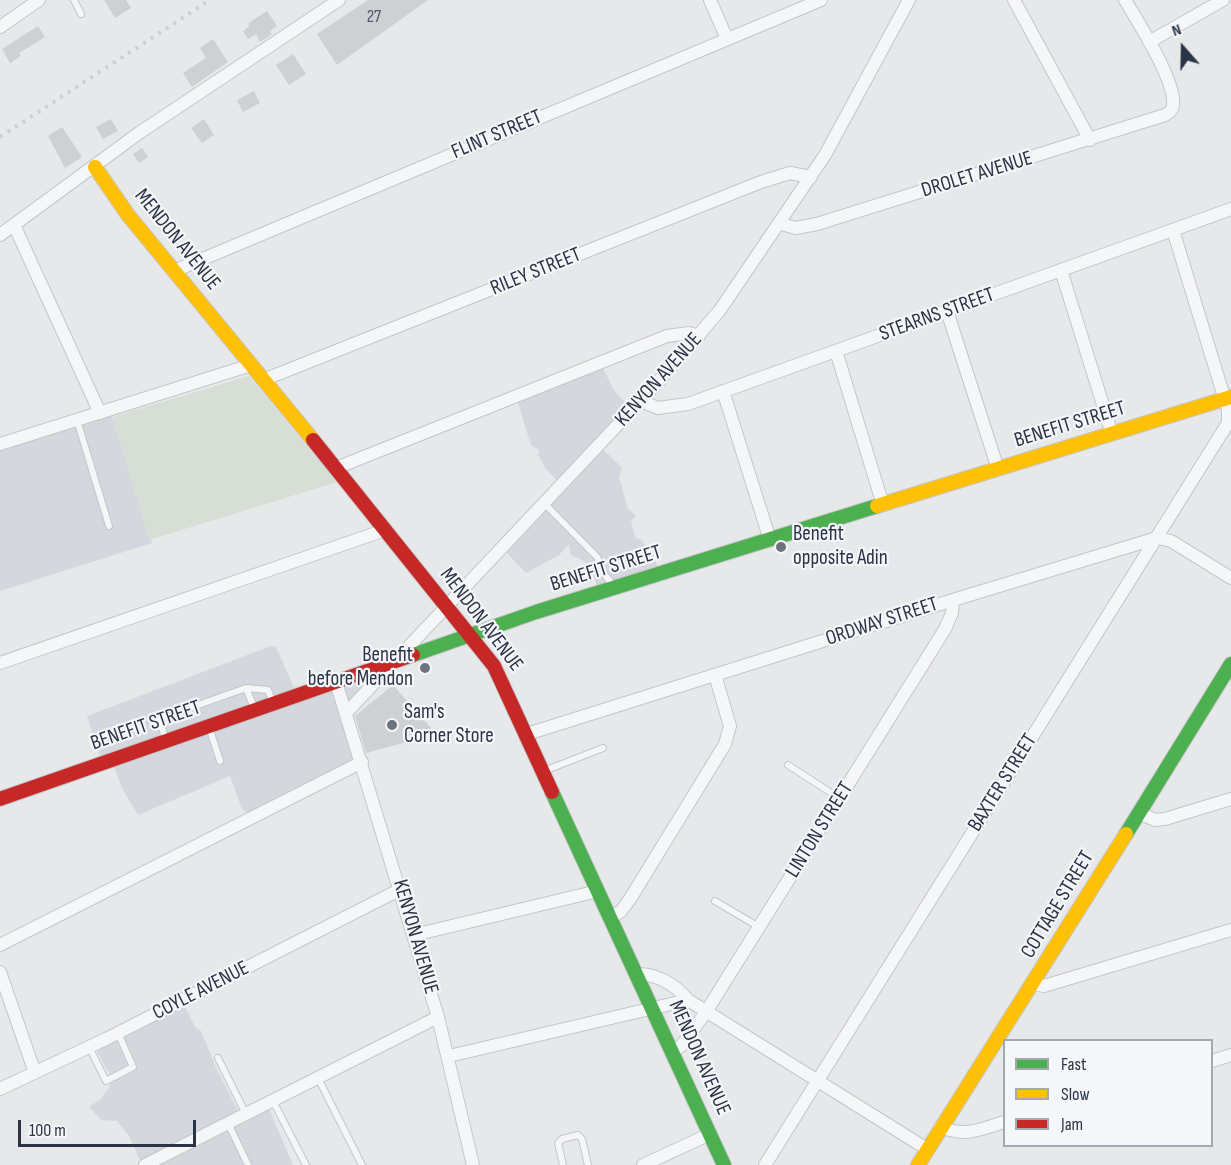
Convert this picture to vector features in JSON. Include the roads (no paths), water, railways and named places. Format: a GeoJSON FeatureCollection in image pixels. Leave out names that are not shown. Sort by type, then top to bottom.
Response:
{"type":"FeatureCollection","features":[{"type":"Feature","properties":{"kind":"street"},"geometry":{"type":"LineString","coordinates":[[0,27],[39,0]]}},
{"type":"Feature","properties":{"kind":"street"},"geometry":{"type":"LineString","coordinates":[[0,235],[139,134],[339,0]]}},
{"type":"Feature","properties":{"kind":"street"},"geometry":{"type":"LineString","coordinates":[[710,0],[727,39]]}},
{"type":"Feature","properties":{"kind":"street","name":"FLINT STREET"},"geometry":{"type":"LineString","coordinates":[[174,271],[821,0]]}},
{"type":"Feature","properties":{"kind":"street","name":"KENYON AVENUE"},"geometry":{"type":"LineString","coordinates":[[347,712],[641,400],[720,310],[811,177],[909,0]]}},
{"type":"Feature","properties":{"kind":"street"},"geometry":{"type":"LineString","coordinates":[[1014,0],[1090,140]]}},
{"type":"Feature","properties":{"kind":"street"},"geometry":{"type":"LineString","coordinates":[[1125,0],[1149,42],[1223,0]]}},
{"type":"Feature","properties":{"kind":"street","name":"DROLET AVENUE"},"geometry":{"type":"LineString","coordinates":[[781,224],[796,228],[817,224],[1165,116],[1174,105],[1165,74],[1149,42]]}},
{"type":"Feature","properties":{"kind":"street","name":"MENDON AVENUE"},"geometry":{"type":"LineString","coordinates":[[94,167],[128,215],[336,468],[494,666],[654,1008],[724,1165]]}},
{"type":"Feature","properties":{"kind":"street","name":"RILEY STREET"},"geometry":{"type":"LineString","coordinates":[[263,380],[761,182],[790,173],[811,177]]}},
{"type":"Feature","properties":{"kind":"street","name":"STEARNS STREET"},"geometry":{"type":"LineString","coordinates":[[641,400],[651,406],[667,408],[723,391],[1231,209]]}},
{"type":"Feature","properties":{"kind":"street"},"geometry":{"type":"LineString","coordinates":[[14,225],[100,413]]}},
{"type":"Feature","properties":{"kind":"street","name":"BAXTER STREET"},"geometry":{"type":"LineString","coordinates":[[765,1165],[1228,423],[1228,398],[1173,230]]}},
{"type":"Feature","properties":{"kind":"street"},"geometry":{"type":"LineString","coordinates":[[1061,270],[1112,434]]}},
{"type":"Feature","properties":{"kind":"street"},"geometry":{"type":"LineString","coordinates":[[947,311],[998,469]]}},
{"type":"Feature","properties":{"kind":"street"},"geometry":{"type":"LineString","coordinates":[[336,468],[667,336],[690,333],[699,336]]}},
{"type":"Feature","properties":{"kind":"street"},"geometry":{"type":"LineString","coordinates":[[836,351],[883,505]]}},
{"type":"Feature","properties":{"kind":"street"},"geometry":{"type":"LineString","coordinates":[[0,444],[251,365]]}},
{"type":"Feature","properties":{"kind":"street"},"geometry":{"type":"LineString","coordinates":[[723,391],[770,540]]}},
{"type":"Feature","properties":{"kind":"street","name":"BENEFIT STREET"},"geometry":{"type":"LineString","coordinates":[[0,799],[469,635],[1228,398]]}},
{"type":"Feature","properties":{"kind":"street"},"geometry":{"type":"LineString","coordinates":[[0,663],[385,530]]}},
{"type":"Feature","properties":{"kind":"street"},"geometry":{"type":"LineString","coordinates":[[1157,538],[1171,541],[1231,578]]}},
{"type":"Feature","properties":{"kind":"street","name":"ORDWAY STREET"},"geometry":{"type":"LineString","coordinates":[[527,734],[1157,538]]}},
{"type":"Feature","properties":{"kind":"street","name":"LINTON STREET"},"geometry":{"type":"LineString","coordinates":[[673,1052],[682,1045],[706,1012],[945,628],[952,613],[952,600]]}},
{"type":"Feature","properties":{"kind":"street","name":"COTTAGE STREET"},"geometry":{"type":"LineString","coordinates":[[918,1165],[940,1127],[1034,984],[1231,664]]}},
{"type":"Feature","properties":{"kind":"street"},"geometry":{"type":"LineString","coordinates":[[611,918],[621,911],[630,899],[726,744],[730,726],[715,675]]}},
{"type":"Feature","properties":{"kind":"street","name":"KENYON AVENUE"},"geometry":{"type":"LineString","coordinates":[[336,682],[401,889],[438,1017],[473,1165]]}},
{"type":"Feature","properties":{"kind":"street"},"geometry":{"type":"LineString","coordinates":[[0,945],[362,762]]}},
{"type":"Feature","properties":{"kind":"street"},"geometry":{"type":"LineString","coordinates":[[1139,813],[1155,820],[1165,819],[1231,799]]}},
{"type":"Feature","properties":{"kind":"street","name":"COYLE AVENUE"},"geometry":{"type":"LineString","coordinates":[[0,1089],[118,1033],[401,889]]}},
{"type":"Feature","properties":{"kind":"street"},"geometry":{"type":"LineString","coordinates":[[414,935],[598,891]]}},
{"type":"Feature","properties":{"kind":"street"},"geometry":{"type":"LineString","coordinates":[[1034,984],[1044,986],[1231,930]]}},
{"type":"Feature","properties":{"kind":"street"},"geometry":{"type":"LineString","coordinates":[[0,972],[35,1073]]}},
{"type":"Feature","properties":{"kind":"street"},"geometry":{"type":"LineString","coordinates":[[638,974],[650,974],[667,982],[706,1012],[927,1149]]}},
{"type":"Feature","properties":{"kind":"street"},"geometry":{"type":"LineString","coordinates":[[449,1056],[688,1000]]}},
{"type":"Feature","properties":{"kind":"street"},"geometry":{"type":"LineString","coordinates":[[145,1165],[438,1017]]}},
{"type":"Feature","properties":{"kind":"street"},"geometry":{"type":"LineString","coordinates":[[1213,1061],[1231,1055]]}},
{"type":"Feature","properties":{"kind":"street"},"geometry":{"type":"LineString","coordinates":[[940,1127],[966,1134],[1003,1123]]}},
{"type":"Feature","properties":{"kind":"street"},"geometry":{"type":"LineString","coordinates":[[644,1165],[710,1134]]}},
{"type":"Feature","properties":{"kind":"lane"},"geometry":{"type":"LineString","coordinates":[[74,0],[81,14]]}},
{"type":"Feature","properties":{"kind":"lane"},"geometry":{"type":"LineString","coordinates":[[77,420],[110,526]]}},
{"type":"Feature","properties":{"kind":"lane"},"geometry":{"type":"LineString","coordinates":[[544,503],[597,557],[604,574],[615,588]]}},
{"type":"Feature","properties":{"kind":"lane"},"geometry":{"type":"LineString","coordinates":[[167,741],[159,719],[246,688],[268,690],[273,704]]}},
{"type":"Feature","properties":{"kind":"lane"},"geometry":{"type":"LineString","coordinates":[[246,688],[255,710]]}},
{"type":"Feature","properties":{"kind":"lane"},"geometry":{"type":"LineString","coordinates":[[209,726],[220,761]]}},
{"type":"Feature","properties":{"kind":"lane"},"geometry":{"type":"LineString","coordinates":[[544,771],[603,748]]}},
{"type":"Feature","properties":{"kind":"lane"},"geometry":{"type":"LineString","coordinates":[[788,765],[840,798]]}},
{"type":"Feature","properties":{"kind":"lane"},"geometry":{"type":"LineString","coordinates":[[716,901],[759,927]]}},
{"type":"Feature","properties":{"kind":"lane"},"geometry":{"type":"LineString","coordinates":[[89,1047],[106,1081],[133,1067],[118,1033]]}},
{"type":"Feature","properties":{"kind":"lane"},"geometry":{"type":"LineString","coordinates":[[218,1058],[246,1114]]}},
{"type":"Feature","properties":{"kind":"lane"},"geometry":{"type":"LineString","coordinates":[[318,1078],[362,1165]]}},
{"type":"Feature","properties":{"kind":"lane"},"geometry":{"type":"LineString","coordinates":[[273,1101],[306,1165]]}},
{"type":"Feature","properties":{"kind":"lane"},"geometry":{"type":"LineString","coordinates":[[228,1123],[248,1165]]}},
{"type":"Feature","properties":{"kind":"lane"},"geometry":{"type":"LineString","coordinates":[[563,1165],[558,1143],[562,1139],[578,1135],[582,1139],[588,1165]]}},
{"type":"Feature","properties":{"kind":"railway"},"geometry":{"type":"LineString","coordinates":[[0,137],[210,0]]}},
{"type":"Feature","properties":{"kind":"place","name":"Benefit opposite Adin"},"geometry":{"type":"Point","coordinates":[781,547]}},
{"type":"Feature","properties":{"kind":"place","name":"Benefit before Mendon"},"geometry":{"type":"Point","coordinates":[425,668]}},
{"type":"Feature","properties":{"kind":"place","name":"Sam's Corner Store"},"geometry":{"type":"Point","coordinates":[392,725]}}]}
